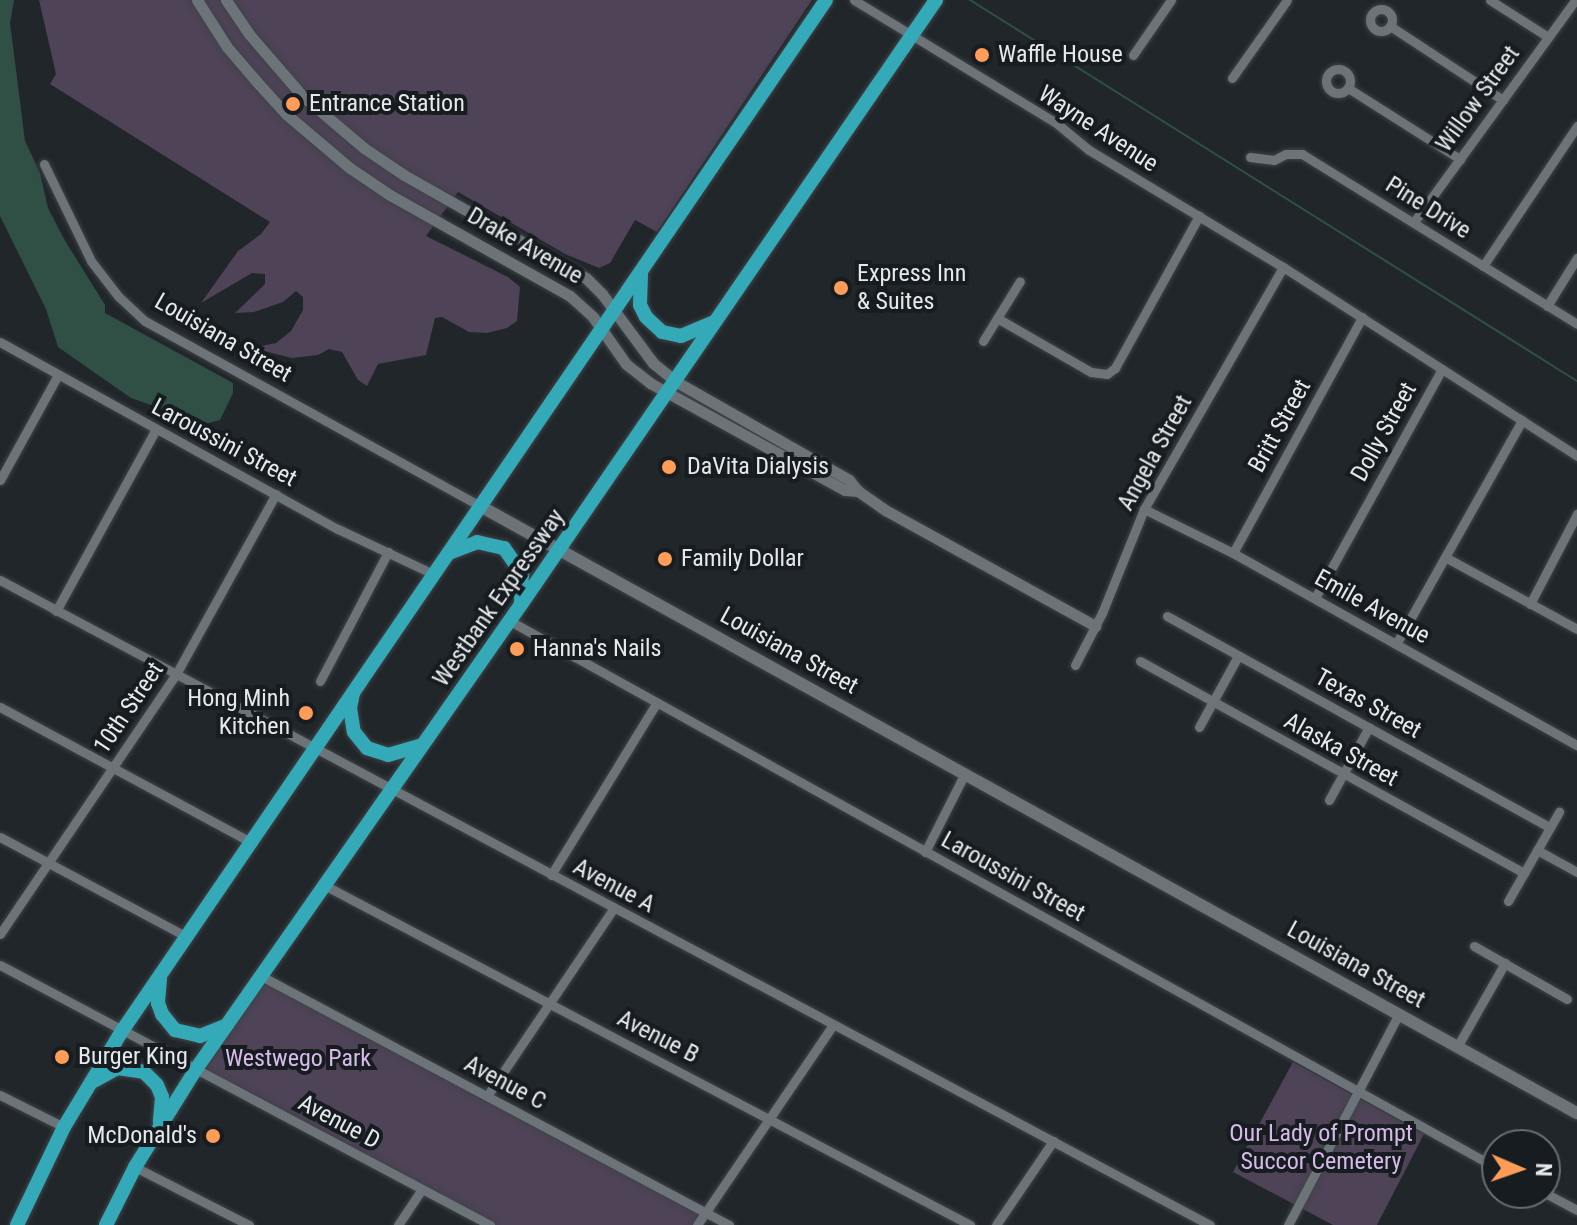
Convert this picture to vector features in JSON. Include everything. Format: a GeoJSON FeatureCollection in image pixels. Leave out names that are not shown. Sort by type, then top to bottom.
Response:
{"type":"FeatureCollection","features":[{"type":"Feature","properties":{"kind":"highway"},"geometry":{"type":"LineString","coordinates":[[17,1225],[64,1127],[122,1031],[826,0]]}},
{"type":"Feature","properties":{"kind":"highway","name":"Westbank Expressway"},"geometry":{"type":"LineString","coordinates":[[106,1225],[135,1167],[196,1069],[560,549],[936,0]]}},
{"type":"Feature","properties":{"kind":"highway"},"geometry":{"type":"LineString","coordinates":[[642,270],[640,305],[646,317],[662,332],[681,336],[693,334],[717,320]]}},
{"type":"Feature","properties":{"kind":"highway"},"geometry":{"type":"LineString","coordinates":[[445,556],[477,542],[504,548],[519,564],[522,574],[520,606]]}},
{"type":"Feature","properties":{"kind":"highway"},"geometry":{"type":"LineString","coordinates":[[354,689],[351,720],[354,732],[367,748],[377,753],[399,754],[426,742]]}},
{"type":"Feature","properties":{"kind":"highway"},"geometry":{"type":"LineString","coordinates":[[160,975],[158,1003],[162,1014],[175,1030],[200,1036],[231,1022]]}},
{"type":"Feature","properties":{"kind":"highway"},"geometry":{"type":"LineString","coordinates":[[82,1094],[107,1070],[134,1068],[157,1085],[162,1097],[159,1126]]}},
{"type":"Feature","properties":{"kind":"main road","name":"Louisiana Street"},"geometry":{"type":"LineString","coordinates":[[480,506],[1577,1113]]}},
{"type":"Feature","properties":{"kind":"street","name":"Drake Avenue"},"geometry":{"type":"LineString","coordinates":[[197,0],[227,47],[318,143],[390,195],[570,296],[583,306],[626,364],[671,387],[845,490],[858,491],[1028,592],[1095,626]]}},
{"type":"Feature","properties":{"kind":"street","name":"Drake Avenue"},"geometry":{"type":"LineString","coordinates":[[226,0],[249,34],[303,95],[364,148],[404,175],[578,273],[614,311],[671,387]]}},
{"type":"Feature","properties":{"kind":"street","name":"Wayne Avenue"},"geometry":{"type":"LineString","coordinates":[[854,0],[1055,122],[1089,150],[1321,291]]}},
{"type":"Feature","properties":{"kind":"street"},"geometry":{"type":"LineString","coordinates":[[1133,55],[1171,0]]}},
{"type":"Feature","properties":{"kind":"street"},"geometry":{"type":"LineString","coordinates":[[1232,78],[1287,0]]}},
{"type":"Feature","properties":{"kind":"street"},"geometry":{"type":"LineString","coordinates":[[1490,0],[1548,37]]}},
{"type":"Feature","properties":{"kind":"street","name":"Willow Street"},"geometry":{"type":"LineString","coordinates":[[1414,222],[1575,0]]}},
{"type":"Feature","properties":{"kind":"street"},"geometry":{"type":"LineString","coordinates":[[1390,26],[1503,100]]}},
{"type":"Feature","properties":{"kind":"street"},"geometry":{"type":"LineString","coordinates":[[1348,88],[1460,159]]}},
{"type":"Feature","properties":{"kind":"street"},"geometry":{"type":"LineString","coordinates":[[1483,266],[1577,126]]}},
{"type":"Feature","properties":{"kind":"street","name":"Pine Drive"},"geometry":{"type":"LineString","coordinates":[[1250,157],[1274,160],[1286,154],[1302,154],[1577,324]]}},
{"type":"Feature","properties":{"kind":"street","name":"Louisiana Street"},"geometry":{"type":"LineString","coordinates":[[44,164],[91,261],[118,296],[145,321],[480,506]]}},
{"type":"Feature","properties":{"kind":"street"},"geometry":{"type":"LineString","coordinates":[[997,318],[1091,372],[1107,374],[1115,368],[1199,216]]}},
{"type":"Feature","properties":{"kind":"street"},"geometry":{"type":"LineString","coordinates":[[1547,306],[1577,258]]}},
{"type":"Feature","properties":{"kind":"street","name":"Angela Street"},"geometry":{"type":"LineString","coordinates":[[1075,665],[1095,626],[1144,509],[1283,267]]}},
{"type":"Feature","properties":{"kind":"street"},"geometry":{"type":"LineString","coordinates":[[983,341],[1020,281]]}},
{"type":"Feature","properties":{"kind":"street","name":"Dolly Street"},"geometry":{"type":"LineString","coordinates":[[1315,598],[1442,369],[1321,291]]}},
{"type":"Feature","properties":{"kind":"street","name":"Britt Street"},"geometry":{"type":"LineString","coordinates":[[1233,553],[1362,317]]}},
{"type":"Feature","properties":{"kind":"street","name":"Laroussini Street"},"geometry":{"type":"LineString","coordinates":[[0,342],[276,494],[433,574]]}},
{"type":"Feature","properties":{"kind":"street"},"geometry":{"type":"LineString","coordinates":[[1442,369],[1577,456]]}},
{"type":"Feature","properties":{"kind":"street"},"geometry":{"type":"LineString","coordinates":[[0,480],[58,375]]}},
{"type":"Feature","properties":{"kind":"street"},"geometry":{"type":"LineString","coordinates":[[1396,644],[1522,420]]}},
{"type":"Feature","properties":{"kind":"street"},"geometry":{"type":"LineString","coordinates":[[56,611],[156,429]]}},
{"type":"Feature","properties":{"kind":"street","name":"10th Street"},"geometry":{"type":"LineString","coordinates":[[0,934],[175,676],[276,494]]}},
{"type":"Feature","properties":{"kind":"street","name":"Emile Avenue"},"geometry":{"type":"LineString","coordinates":[[1144,509],[1233,553],[1577,745]]}},
{"type":"Feature","properties":{"kind":"street"},"geometry":{"type":"LineString","coordinates":[[1530,604],[1577,514]]}},
{"type":"Feature","properties":{"kind":"street"},"geometry":{"type":"LineString","coordinates":[[320,681],[388,552]]}},
{"type":"Feature","properties":{"kind":"street"},"geometry":{"type":"LineString","coordinates":[[1445,557],[1577,629]]}},
{"type":"Feature","properties":{"kind":"street","name":"Avenue A"},"geometry":{"type":"LineString","coordinates":[[0,580],[1210,1225]]}},
{"type":"Feature","properties":{"kind":"street","name":"Texas Street"},"geometry":{"type":"LineString","coordinates":[[1167,616],[1550,827]]}},
{"type":"Feature","properties":{"kind":"street","name":"Laroussini Street"},"geometry":{"type":"LineString","coordinates":[[510,621],[655,705],[1481,1159]]}},
{"type":"Feature","properties":{"kind":"street"},"geometry":{"type":"LineString","coordinates":[[1199,727],[1238,656]]}},
{"type":"Feature","properties":{"kind":"street","name":"Alaska Street"},"geometry":{"type":"LineString","coordinates":[[1140,661],[1524,873]]}},
{"type":"Feature","properties":{"kind":"street"},"geometry":{"type":"LineString","coordinates":[[551,875],[655,705]]}},
{"type":"Feature","properties":{"kind":"street"},"geometry":{"type":"LineString","coordinates":[[0,707],[253,843]]}},
{"type":"Feature","properties":{"kind":"street"},"geometry":{"type":"LineString","coordinates":[[1329,800],[1369,727]]}},
{"type":"Feature","properties":{"kind":"street"},"geometry":{"type":"LineString","coordinates":[[925,852],[965,773]]}},
{"type":"Feature","properties":{"kind":"street"},"geometry":{"type":"LineString","coordinates":[[1508,901],[1559,812]]}},
{"type":"Feature","properties":{"kind":"street"},"geometry":{"type":"LineString","coordinates":[[0,837],[187,937]]}},
{"type":"Feature","properties":{"kind":"street"},"geometry":{"type":"LineString","coordinates":[[1537,850],[1577,872]]}},
{"type":"Feature","properties":{"kind":"street","name":"Avenue B"},"geometry":{"type":"LineString","coordinates":[[326,886],[970,1225]]}},
{"type":"Feature","properties":{"kind":"street"},"geometry":{"type":"LineString","coordinates":[[487,1096],[614,908]]}},
{"type":"Feature","properties":{"kind":"street"},"geometry":{"type":"LineString","coordinates":[[1474,946],[1567,999]]}},
{"type":"Feature","properties":{"kind":"street"},"geometry":{"type":"LineString","coordinates":[[1457,1047],[1505,963]]}},
{"type":"Feature","properties":{"kind":"street","name":"Avenue D"},"geometry":{"type":"LineString","coordinates":[[0,965],[490,1225]]}},
{"type":"Feature","properties":{"kind":"street","name":"Avenue C"},"geometry":{"type":"LineString","coordinates":[[263,977],[729,1225]]}},
{"type":"Feature","properties":{"kind":"street"},"geometry":{"type":"LineString","coordinates":[[1288,1225],[1399,1014]]}},
{"type":"Feature","properties":{"kind":"street"},"geometry":{"type":"LineString","coordinates":[[697,1225],[833,1025]]}},
{"type":"Feature","properties":{"kind":"street"},"geometry":{"type":"LineString","coordinates":[[0,1095],[64,1127]]}},
{"type":"Feature","properties":{"kind":"street"},"geometry":{"type":"LineString","coordinates":[[996,1225],[1053,1141]]}},
{"type":"Feature","properties":{"kind":"street"},"geometry":{"type":"LineString","coordinates":[[135,1167],[249,1225]]}},
{"type":"Feature","properties":{"kind":"street"},"geometry":{"type":"LineString","coordinates":[[398,1225],[422,1189]]}},
{"type":"Feature","properties":{"kind":"green space"},"geometry":{"type":"Polygon","coordinates":[[[39,0],[812,0],[657,232],[635,220],[610,263],[599,268],[565,254],[458,192],[426,236],[508,277],[520,287],[517,321],[507,328],[487,333],[469,332],[442,317],[435,318],[426,355],[378,364],[367,386],[358,380],[342,352],[329,349],[318,355],[292,358],[252,348],[276,343],[291,331],[303,310],[303,297],[296,291],[283,302],[254,312],[235,313],[265,284],[265,274],[252,273],[201,303],[238,251],[261,234],[270,222],[50,84],[56,74],[39,0]]]}},
{"type":"Feature","properties":{"kind":"green space","name":"Westwego Park"},"geometry":{"type":"Polygon","coordinates":[[[263,977],[705,1212],[697,1225],[490,1225],[196,1069],[263,977]]]}},
{"type":"Feature","properties":{"kind":"green space","name":"Our Lady of Prompt Succor Cemetery"},"geometry":{"type":"Polygon","coordinates":[[[1293,1062],[1424,1134],[1377,1225],[1333,1225],[1233,1172],[1293,1062]]]}},
{"type":"Feature","properties":{"kind":"shaded area"},"geometry":{"type":"Polygon","coordinates":[[[0,0],[14,0],[10,23],[25,141],[40,173],[48,208],[64,239],[105,305],[105,313],[233,383],[233,393],[220,420],[205,424],[131,398],[58,347],[46,309],[0,216],[0,0]]]}},
{"type":"Feature","properties":{"kind":"waterway"},"geometry":{"type":"LineString","coordinates":[[970,0],[1577,381]]}},
{"type":"Feature","properties":{"kind":"place","name":"Waffle House"},"geometry":{"type":"Point","coordinates":[982,55]}},
{"type":"Feature","properties":{"kind":"place","name":"Entrance Station"},"geometry":{"type":"Point","coordinates":[293,104]}},
{"type":"Feature","properties":{"kind":"place","name":"Express Inn & Suites"},"geometry":{"type":"Point","coordinates":[841,288]}},
{"type":"Feature","properties":{"kind":"place","name":"DaVita Dialysis"},"geometry":{"type":"Point","coordinates":[669,467]}},
{"type":"Feature","properties":{"kind":"place","name":"Family Dollar"},"geometry":{"type":"Point","coordinates":[665,559]}},
{"type":"Feature","properties":{"kind":"place","name":"Hanna's Nails"},"geometry":{"type":"Point","coordinates":[517,649]}},
{"type":"Feature","properties":{"kind":"place","name":"Hong Minh Kitchen"},"geometry":{"type":"Point","coordinates":[306,713]}},
{"type":"Feature","properties":{"kind":"place","name":"Burger King"},"geometry":{"type":"Point","coordinates":[62,1057]}},
{"type":"Feature","properties":{"kind":"place","name":"McDonald's"},"geometry":{"type":"Point","coordinates":[213,1136]}}]}
